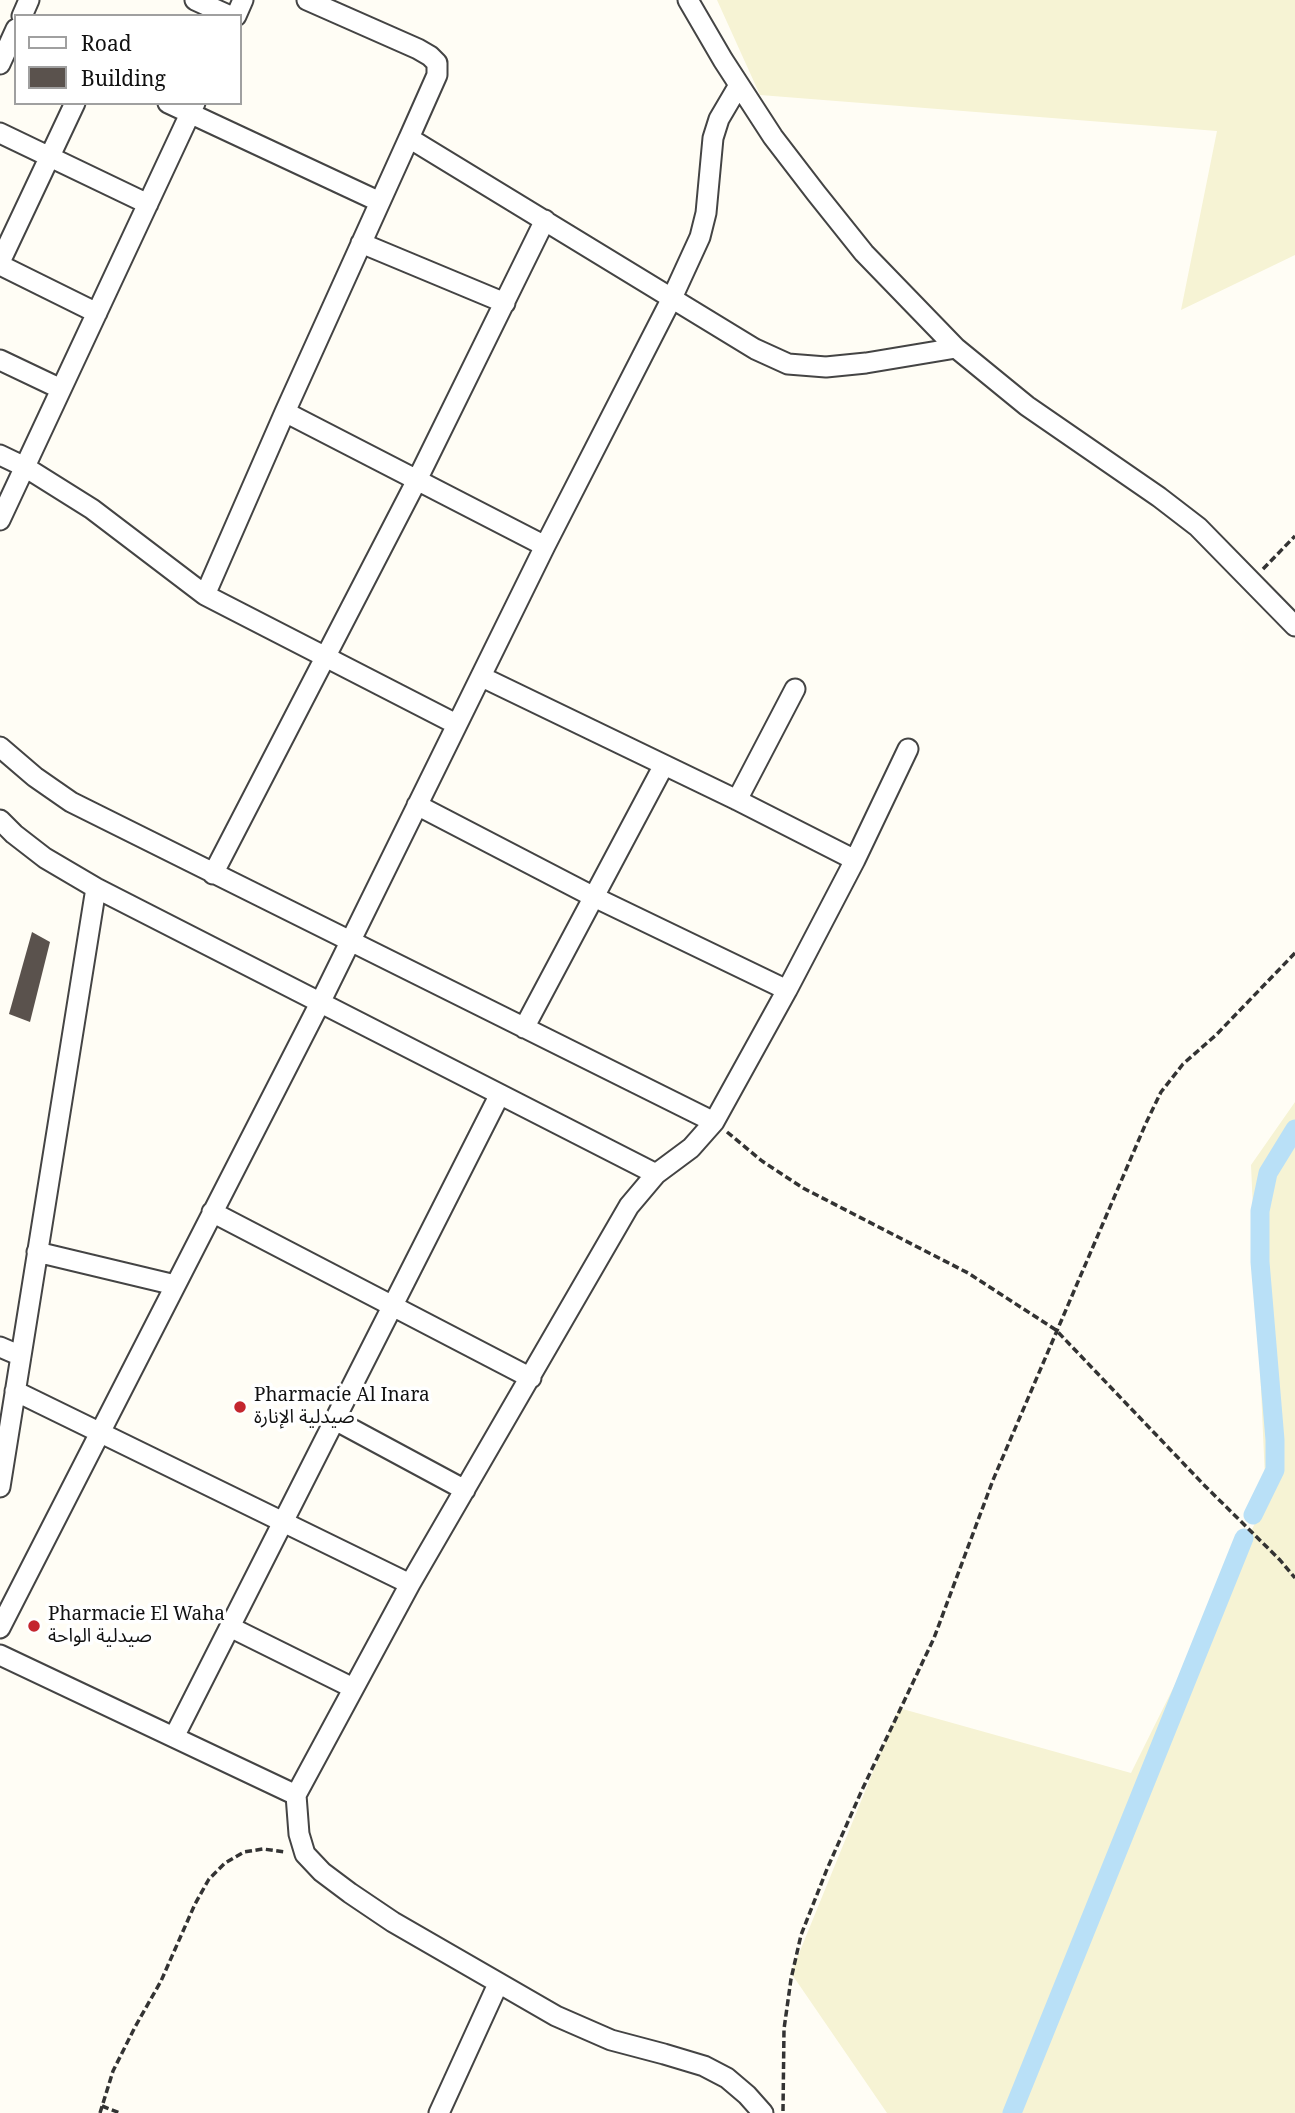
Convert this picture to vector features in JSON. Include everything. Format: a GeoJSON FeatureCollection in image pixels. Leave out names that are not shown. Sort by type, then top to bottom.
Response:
{"type":"FeatureCollection","features":[{"type":"Feature","properties":{"kind":"street"},"geometry":{"type":"LineString","coordinates":[[195,0],[226,14]]}},
{"type":"Feature","properties":{"kind":"street"},"geometry":{"type":"LineString","coordinates":[[205,595],[438,75],[437,63],[418,49],[307,0]]}},
{"type":"Feature","properties":{"kind":"street"},"geometry":{"type":"LineString","coordinates":[[688,0],[773,137],[864,253],[956,348],[1027,406],[1198,527],[1295,626]]}},
{"type":"Feature","properties":{"kind":"street"},"geometry":{"type":"LineString","coordinates":[[0,64],[14,27]]}},
{"type":"Feature","properties":{"kind":"street"},"geometry":{"type":"LineString","coordinates":[[0,1628],[320,1003],[456,724],[672,298],[700,237],[706,213],[713,138],[719,119],[739,85]]}},
{"type":"Feature","properties":{"kind":"street"},"geometry":{"type":"LineString","coordinates":[[74,105],[0,263],[97,313]]}},
{"type":"Feature","properties":{"kind":"street"},"geometry":{"type":"LineString","coordinates":[[0,520],[192,108],[380,202]]}},
{"type":"Feature","properties":{"kind":"street"},"geometry":{"type":"LineString","coordinates":[[0,133],[148,204]]}},
{"type":"Feature","properties":{"kind":"street"},"geometry":{"type":"LineString","coordinates":[[409,138],[755,349],[788,364],[826,366],[866,363],[956,348]]}},
{"type":"Feature","properties":{"kind":"street"},"geometry":{"type":"LineString","coordinates":[[213,874],[417,480],[545,220]]}},
{"type":"Feature","properties":{"kind":"street"},"geometry":{"type":"LineString","coordinates":[[361,243],[505,303]]}},
{"type":"Feature","properties":{"kind":"street"},"geometry":{"type":"LineString","coordinates":[[0,360],[61,390]]}},
{"type":"Feature","properties":{"kind":"street"},"geometry":{"type":"LineString","coordinates":[[285,412],[545,546]]}},
{"type":"Feature","properties":{"kind":"street"},"geometry":{"type":"LineString","coordinates":[[0,454],[92,509],[205,595],[456,724]]}},
{"type":"Feature","properties":{"kind":"street"},"geometry":{"type":"LineString","coordinates":[[482,677],[855,860]]}},
{"type":"Feature","properties":{"kind":"street"},"geometry":{"type":"LineString","coordinates":[[737,800],[795,689]]}},
{"type":"Feature","properties":{"kind":"street"},"geometry":{"type":"LineString","coordinates":[[0,747],[35,777],[71,802],[714,1122]]}},
{"type":"Feature","properties":{"kind":"street"},"geometry":{"type":"LineString","coordinates":[[763,2113],[743,2104],[727,2078],[704,2066],[611,2040],[556,2016],[393,1922],[322,1872],[305,1854],[299,1834],[296,1795],[410,1584],[629,1206],[656,1174],[691,1148],[714,1122],[855,860],[908,749]]}},
{"type":"Feature","properties":{"kind":"street"},"geometry":{"type":"LineString","coordinates":[[524,1028],[664,765]]}},
{"type":"Feature","properties":{"kind":"street"},"geometry":{"type":"LineString","coordinates":[[417,805],[594,897],[787,989]]}},
{"type":"Feature","properties":{"kind":"street"},"geometry":{"type":"LineString","coordinates":[[0,820],[45,858],[96,888],[656,1174]]}},
{"type":"Feature","properties":{"kind":"street"},"geometry":{"type":"LineString","coordinates":[[0,1487],[96,888]]}},
{"type":"Feature","properties":{"kind":"street"},"geometry":{"type":"LineString","coordinates":[[174,1737],[499,1096]]}},
{"type":"Feature","properties":{"kind":"street"},"geometry":{"type":"LineString","coordinates":[[212,1212],[531,1378]]}},
{"type":"Feature","properties":{"kind":"street"},"geometry":{"type":"LineString","coordinates":[[37,1252],[175,1285]]}},
{"type":"Feature","properties":{"kind":"street"},"geometry":{"type":"LineString","coordinates":[[0,1347],[21,1356]]}},
{"type":"Feature","properties":{"kind":"street"},"geometry":{"type":"LineString","coordinates":[[15,1391],[410,1584]]}},
{"type":"Feature","properties":{"kind":"street"},"geometry":{"type":"LineString","coordinates":[[334,1420],[465,1490]]}},
{"type":"Feature","properties":{"kind":"street"},"geometry":{"type":"LineString","coordinates":[[230,1627],[353,1688]]}},
{"type":"Feature","properties":{"kind":"street"},"geometry":{"type":"LineString","coordinates":[[0,1655],[296,1795]]}},
{"type":"Feature","properties":{"kind":"street"},"geometry":{"type":"LineString","coordinates":[[439,2113],[498,1984]]}},
{"type":"Feature","properties":{"kind":"path"},"geometry":{"type":"LineString","coordinates":[[1252,581],[1295,536]]}},
{"type":"Feature","properties":{"kind":"path"},"geometry":{"type":"LineString","coordinates":[[783,2113],[784,2029],[801,1935],[862,1790],[934,1638],[993,1480],[1146,1123],[1161,1092],[1183,1063],[1216,1035],[1295,953]]}},
{"type":"Feature","properties":{"kind":"path"},"geometry":{"type":"LineString","coordinates":[[714,1122],[762,1161],[803,1188],[968,1273],[1056,1330],[1295,1578]]}},
{"type":"Feature","properties":{"kind":"path"},"geometry":{"type":"LineString","coordinates":[[100,2113],[113,2071],[161,1981],[209,1879],[225,1863],[244,1852],[263,1849],[305,1854]]}},
{"type":"Feature","properties":{"kind":"path"},"geometry":{"type":"LineString","coordinates":[[102,2106],[120,2113]]}},
{"type":"Feature","properties":{"kind":"shaded area"},"geometry":{"type":"Polygon","coordinates":[[[717,0],[1295,0],[1295,255],[1181,310],[1217,131],[760,95],[717,0]]]}},
{"type":"Feature","properties":{"kind":"shaded area"},"geometry":{"type":"Polygon","coordinates":[[[1295,1102],[1295,2113],[887,2113],[791,1973],[899,1708],[1131,1773],[1266,1501],[1251,1165],[1295,1102]]]}},
{"type":"Feature","properties":{"kind":"building"},"geometry":{"type":"Polygon","coordinates":[[[32,932],[50,942],[30,1022],[9,1014],[32,932]]]}},
{"type":"Feature","properties":{"kind":"waterway"},"geometry":{"type":"LineString","coordinates":[[1253,1515],[1275,1470],[1275,1440],[1260,1262],[1260,1211],[1268,1173],[1295,1129]]}},
{"type":"Feature","properties":{"kind":"waterway"},"geometry":{"type":"LineString","coordinates":[[1012,2113],[1244,1538]]}},
{"type":"Feature","properties":{"kind":"place","name":"Pharmacie Al Inara صيدلية الإنارة"},"geometry":{"type":"Point","coordinates":[240,1407]}},
{"type":"Feature","properties":{"kind":"place","name":"Pharmacie El Waha صيدلية الواحة"},"geometry":{"type":"Point","coordinates":[34,1626]}}]}
